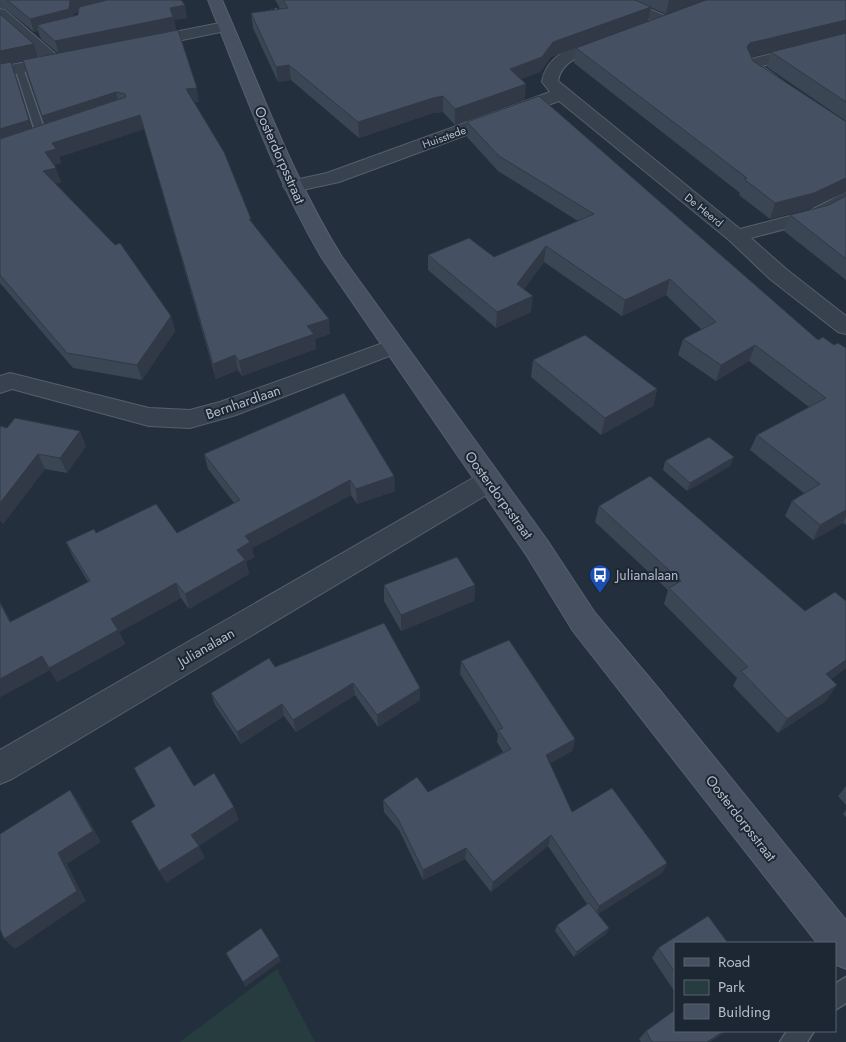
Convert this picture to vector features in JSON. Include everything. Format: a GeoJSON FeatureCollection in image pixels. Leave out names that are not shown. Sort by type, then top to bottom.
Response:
{"type":"FeatureCollection","features":[{"type":"Feature","properties":{"kind":"street","name":"Oosterdorpsstraat"},"geometry":{"type":"LineString","coordinates":[[215,0],[224,26],[308,220],[332,258],[537,548],[584,622],[648,698],[846,950]]}},
{"type":"Feature","properties":{"kind":"street"},"geometry":{"type":"LineString","coordinates":[[618,0],[665,21]]}},
{"type":"Feature","properties":{"kind":"street"},"geometry":{"type":"LineString","coordinates":[[0,13],[34,36],[54,62]]}},
{"type":"Feature","properties":{"kind":"street"},"geometry":{"type":"LineString","coordinates":[[561,94],[550,82],[550,73],[558,62],[682,15]]}},
{"type":"Feature","properties":{"kind":"street"},"geometry":{"type":"LineString","coordinates":[[130,46],[224,26]]}},
{"type":"Feature","properties":{"kind":"street"},"geometry":{"type":"LineString","coordinates":[[788,92],[756,71],[753,63],[846,40]]}},
{"type":"Feature","properties":{"kind":"street"},"geometry":{"type":"LineString","coordinates":[[0,72],[73,58]]}},
{"type":"Feature","properties":{"kind":"street","name":"Huisstede"},"geometry":{"type":"LineString","coordinates":[[293,186],[332,178],[561,94]]}},
{"type":"Feature","properties":{"kind":"street","name":"De Heerd"},"geometry":{"type":"LineString","coordinates":[[561,94],[736,236],[778,274],[846,327]]}},
{"type":"Feature","properties":{"kind":"street"},"geometry":{"type":"LineString","coordinates":[[736,236],[816,215],[846,198]]}},
{"type":"Feature","properties":{"kind":"street","name":"Bernhardlaan"},"geometry":{"type":"LineString","coordinates":[[3,378],[149,417],[190,419],[227,409],[394,346]]}},
{"type":"Feature","properties":{"kind":"street","name":"Julianalaan"},"geometry":{"type":"LineString","coordinates":[[0,768],[489,481]]}},
{"type":"Feature","properties":{"kind":"lane"},"geometry":{"type":"LineString","coordinates":[[19,68],[42,136]]}},
{"type":"Feature","properties":{"kind":"lane"},"geometry":{"type":"LineString","coordinates":[[836,998],[846,988]]}},
{"type":"Feature","properties":{"kind":"lane"},"geometry":{"type":"LineString","coordinates":[[791,1042],[802,1032]]}},
{"type":"Feature","properties":{"kind":"path"},"geometry":{"type":"LineString","coordinates":[[224,26],[286,6]]}},
{"type":"Feature","properties":{"kind":"green space"},"geometry":{"type":"Polygon","coordinates":[[[277,969],[315,1042],[180,1042],[277,969]]]}},
{"type":"Feature","properties":{"kind":"building"},"geometry":{"type":"Polygon","coordinates":[[[7,0],[70,0],[69,9],[30,19],[7,0]]]}},
{"type":"Feature","properties":{"kind":"building"},"geometry":{"type":"Polygon","coordinates":[[[107,0],[181,0],[185,5],[170,8],[173,17],[55,41],[37,25],[78,15],[79,7],[107,0]]]}},
{"type":"Feature","properties":{"kind":"building"},"geometry":{"type":"Polygon","coordinates":[[[283,0],[635,0],[651,7],[553,42],[542,57],[510,69],[526,84],[455,109],[443,96],[358,122],[289,65],[276,67],[251,13],[288,8],[283,0]]]}},
{"type":"Feature","properties":{"kind":"building"},"geometry":{"type":"Polygon","coordinates":[[[706,0],[846,0],[846,20],[750,43],[747,47],[753,61],[846,121],[846,178],[814,193],[775,203],[744,179],[747,178],[576,48],[706,0]]]}},
{"type":"Feature","properties":{"kind":"building"},"geometry":{"type":"Polygon","coordinates":[[[0,14],[34,44],[0,51],[0,14]]]}},
{"type":"Feature","properties":{"kind":"building"},"geometry":{"type":"Polygon","coordinates":[[[178,30],[197,88],[186,89],[224,152],[251,219],[249,219],[329,319],[307,326],[314,334],[239,361],[235,355],[213,364],[140,115],[52,143],[56,149],[45,152],[56,168],[43,171],[115,245],[120,243],[171,316],[137,365],[67,353],[0,275],[0,139],[126,97],[125,94],[116,92],[42,116],[23,60],[178,30]]]}},
{"type":"Feature","properties":{"kind":"building"},"geometry":{"type":"Polygon","coordinates":[[[846,33],[846,102],[771,52],[846,33]]]}},
{"type":"Feature","properties":{"kind":"building"},"geometry":{"type":"Polygon","coordinates":[[[11,62],[29,120],[0,129],[0,64],[11,62]]]}},
{"type":"Feature","properties":{"kind":"building"},"geometry":{"type":"Polygon","coordinates":[[[539,96],[818,340],[823,337],[834,345],[838,343],[846,348],[846,510],[820,525],[792,501],[820,484],[757,435],[826,398],[755,345],[721,365],[683,339],[716,322],[670,279],[625,300],[546,246],[517,284],[533,296],[497,312],[428,255],[469,238],[494,257],[594,214],[499,156],[467,122],[539,96]]]}},
{"type":"Feature","properties":{"kind":"building"},"geometry":{"type":"Polygon","coordinates":[[[846,196],[846,259],[790,215],[829,205],[846,196]]]}},
{"type":"Feature","properties":{"kind":"building"},"geometry":{"type":"Polygon","coordinates":[[[585,335],[657,389],[605,418],[533,360],[585,335]]]}},
{"type":"Feature","properties":{"kind":"building"},"geometry":{"type":"Polygon","coordinates":[[[344,393],[394,476],[356,489],[350,480],[245,536],[250,542],[237,550],[245,560],[185,594],[176,583],[111,619],[118,630],[49,668],[42,656],[0,679],[0,603],[10,622],[90,581],[66,542],[94,529],[96,533],[156,504],[177,533],[240,500],[204,454],[344,393]]]}},
{"type":"Feature","properties":{"kind":"building"},"geometry":{"type":"Polygon","coordinates":[[[15,418],[80,431],[60,458],[38,454],[0,503],[0,426],[7,428],[15,418]]]}},
{"type":"Feature","properties":{"kind":"building"},"geometry":{"type":"Polygon","coordinates":[[[709,437],[734,457],[690,483],[665,461],[709,437]]]}},
{"type":"Feature","properties":{"kind":"building"},"geometry":{"type":"Polygon","coordinates":[[[650,476],[805,611],[835,592],[846,601],[846,660],[826,674],[837,685],[787,719],[741,671],[748,667],[669,588],[681,581],[599,506],[650,476]]]}},
{"type":"Feature","properties":{"kind":"building"},"geometry":{"type":"Polygon","coordinates":[[[457,557],[475,585],[401,615],[384,585],[457,557]]]}},
{"type":"Feature","properties":{"kind":"building"},"geometry":{"type":"Polygon","coordinates":[[[384,623],[420,688],[377,715],[353,683],[293,720],[282,704],[237,732],[211,693],[269,658],[275,667],[384,623]]]}},
{"type":"Feature","properties":{"kind":"building"},"geometry":{"type":"Polygon","coordinates":[[[509,640],[575,739],[546,755],[572,812],[612,788],[667,863],[599,906],[551,835],[493,882],[466,848],[423,870],[398,819],[383,800],[417,777],[428,792],[511,749],[498,730],[503,728],[461,661],[509,640]]]}},
{"type":"Feature","properties":{"kind":"building"},"geometry":{"type":"Polygon","coordinates":[[[170,746],[194,786],[214,773],[234,807],[191,835],[199,846],[159,871],[131,821],[155,806],[134,768],[170,746]]]}},
{"type":"Feature","properties":{"kind":"building"},"geometry":{"type":"Polygon","coordinates":[[[70,790],[93,831],[58,853],[77,891],[4,939],[0,929],[0,834],[70,790]]]}},
{"type":"Feature","properties":{"kind":"building"},"geometry":{"type":"Polygon","coordinates":[[[589,903],[609,928],[576,952],[557,925],[589,903]]]}},
{"type":"Feature","properties":{"kind":"building"},"geometry":{"type":"Polygon","coordinates":[[[708,916],[727,942],[674,942],[674,971],[658,948],[708,916]]]}},
{"type":"Feature","properties":{"kind":"building"},"geometry":{"type":"Polygon","coordinates":[[[261,928],[279,956],[243,982],[226,953],[261,928]]]}},
{"type":"Feature","properties":{"kind":"building"},"geometry":{"type":"Polygon","coordinates":[[[674,1011],[674,1032],[722,1032],[707,1042],[652,1042],[646,1031],[674,1011]]]}},
{"type":"Feature","properties":{"kind":"place","name":"Julianalaan"},"geometry":{"type":"Point","coordinates":[600,594]}}]}
